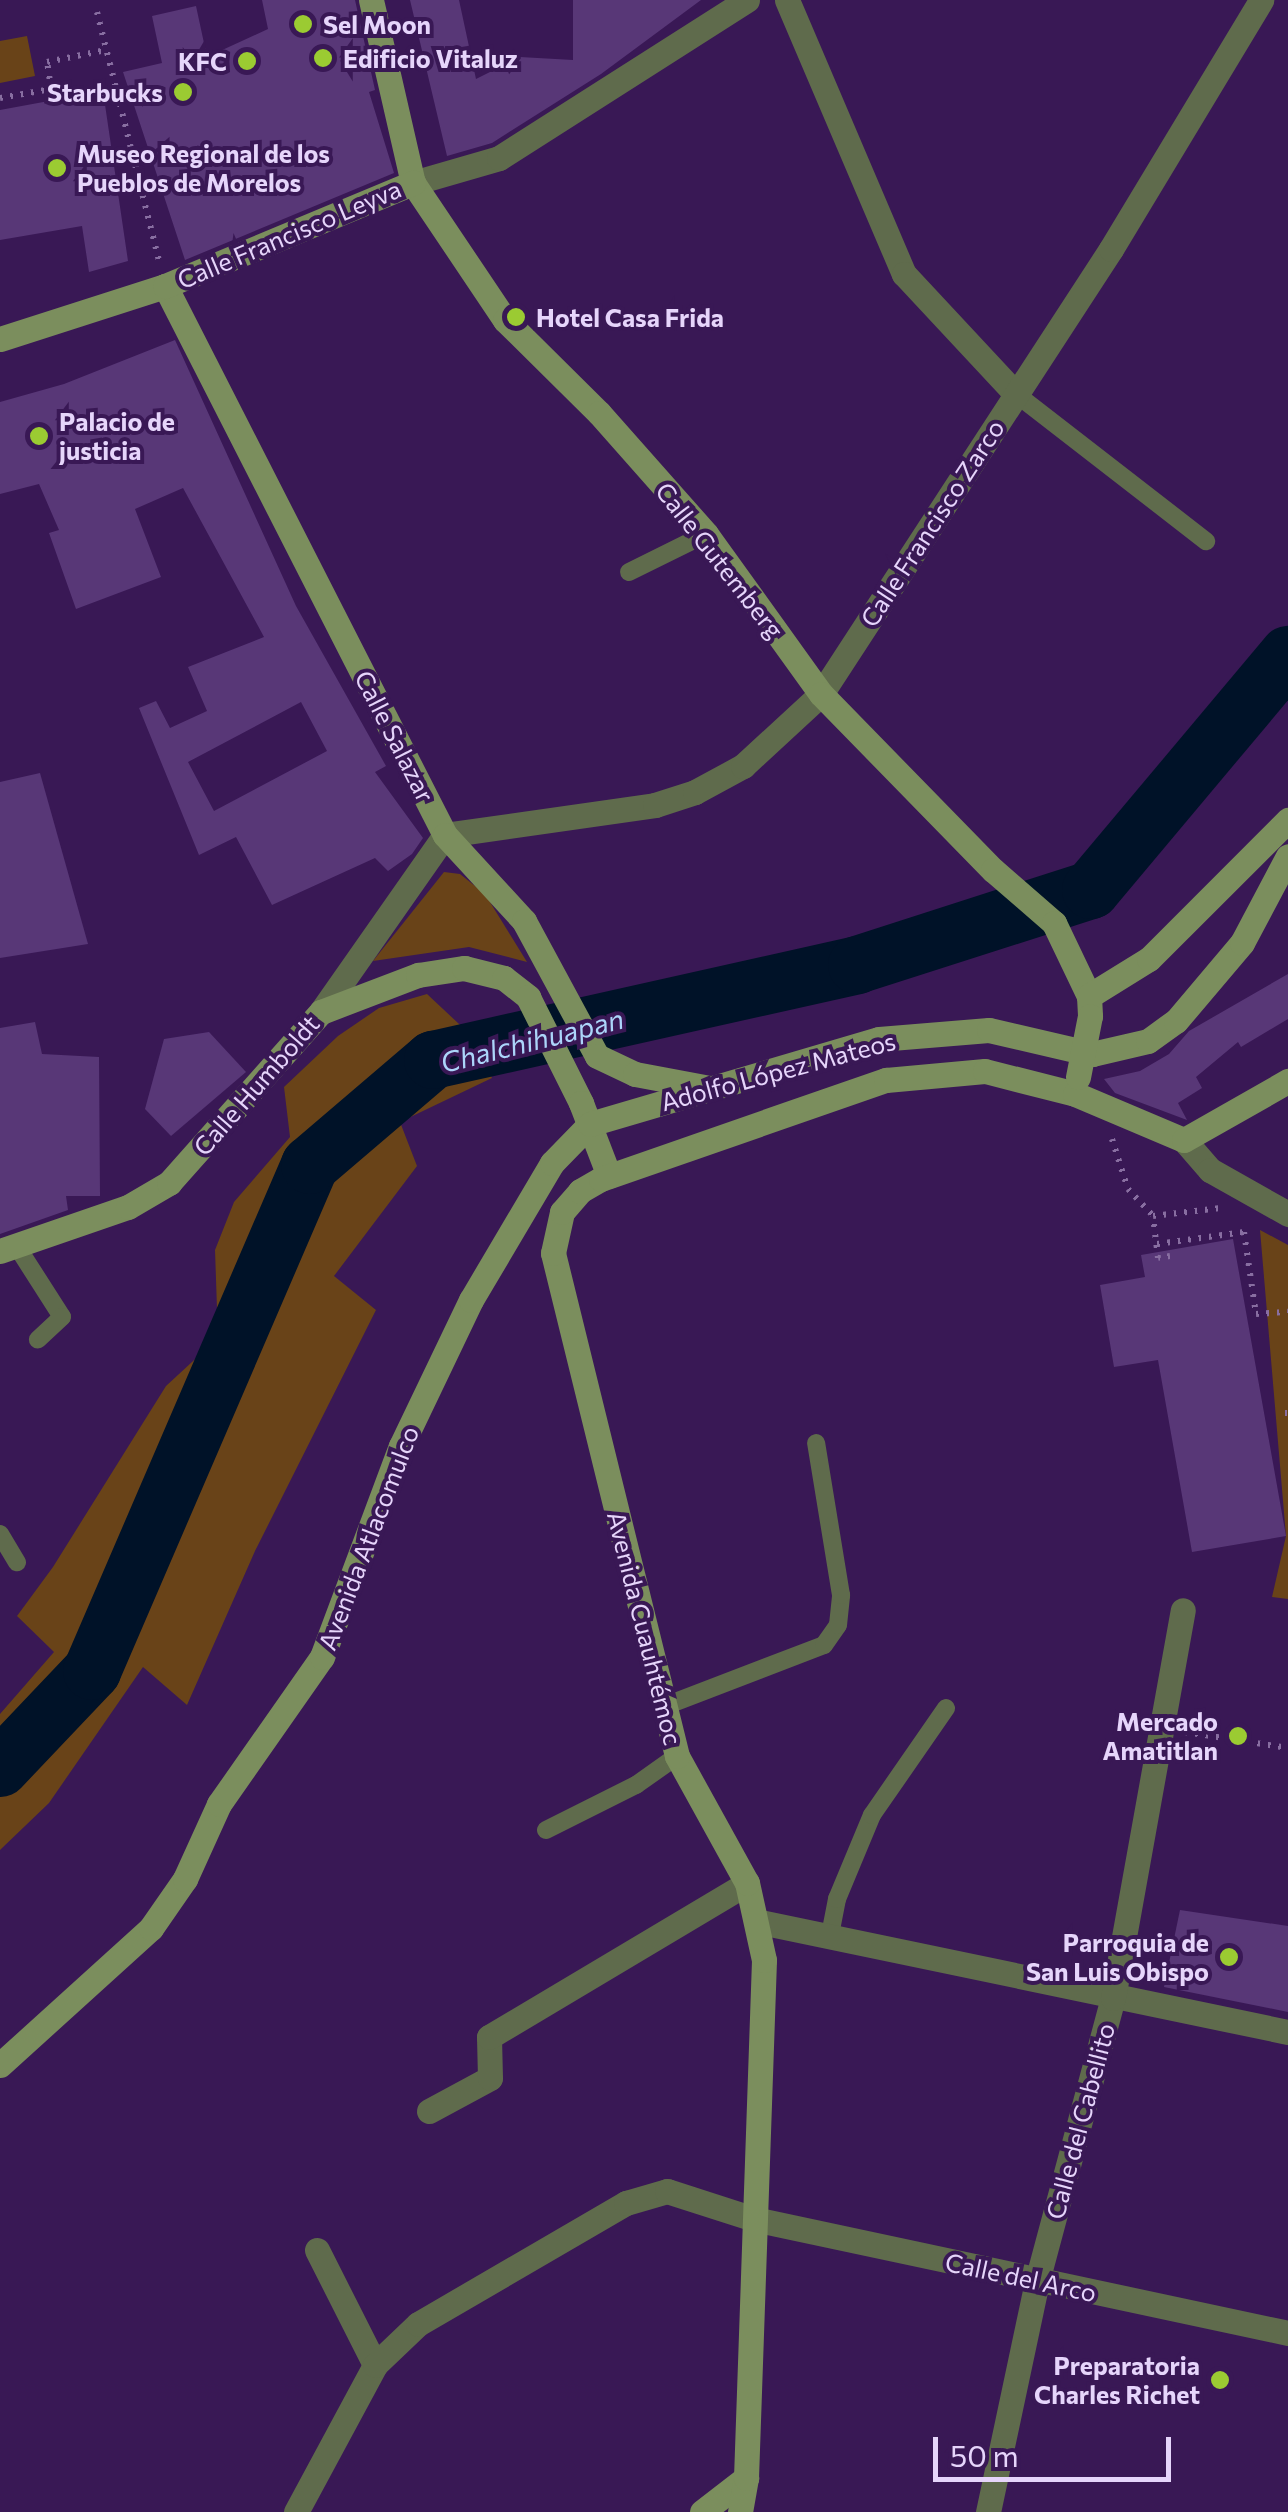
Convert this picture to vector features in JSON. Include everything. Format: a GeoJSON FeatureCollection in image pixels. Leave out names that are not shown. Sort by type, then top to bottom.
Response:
{"type":"FeatureCollection","features":[{"type":"Feature","properties":{"kind":"main road","name":"Calle Gutemberg"},"geometry":{"type":"LineString","coordinates":[[372,0],[413,183],[505,320],[598,413],[706,534],[821,694],[993,870],[1054,923],[1086,995]]}},
{"type":"Feature","properties":{"kind":"main road","name":"Calle Francisco Leyva"},"geometry":{"type":"LineString","coordinates":[[0,339],[165,286],[413,183]]}},
{"type":"Feature","properties":{"kind":"main road","name":"Calle Salazar"},"geometry":{"type":"LineString","coordinates":[[165,286],[445,834],[524,922],[597,1056],[636,1074],[716,1090]]}},
{"type":"Feature","properties":{"kind":"main road"},"geometry":{"type":"LineString","coordinates":[[1077,1086],[1086,995],[1148,959],[1288,820]]}},
{"type":"Feature","properties":{"kind":"main road","name":"Adolfo López Mateos"},"geometry":{"type":"LineString","coordinates":[[586,1113],[716,1090],[878,1039],[938,1031],[989,1030],[1092,1054],[1148,1041],[1176,1021],[1242,943],[1288,856]]}},
{"type":"Feature","properties":{"kind":"main road"},"geometry":{"type":"LineString","coordinates":[[321,1012],[418,974],[464,968],[504,978],[528,996],[586,1113],[609,1176]]}},
{"type":"Feature","properties":{"kind":"main road","name":"Calle Humboldt"},"geometry":{"type":"LineString","coordinates":[[8,1248],[128,1207],[169,1183],[321,1012]]}},
{"type":"Feature","properties":{"kind":"main road","name":"Avenida Cuauhtémoc"},"geometry":{"type":"LineString","coordinates":[[740,2512],[746,2478],[764,1960],[747,1884],[677,1756],[553,1253],[562,1212],[580,1191],[609,1176],[886,1080],[985,1072],[1077,1086],[1107,1106],[1184,1140]]}},
{"type":"Feature","properties":{"kind":"main road"},"geometry":{"type":"LineString","coordinates":[[1184,1140],[1285,1087]]}},
{"type":"Feature","properties":{"kind":"main road","name":"Avenida Atlacomulco"},"geometry":{"type":"LineString","coordinates":[[0,2064],[151,1928],[185,1879],[219,1804],[322,1657],[401,1446],[471,1300],[586,1113]]}},
{"type":"Feature","properties":{"kind":"main road"},"geometry":{"type":"LineString","coordinates":[[702,2512],[746,2478]]}},
{"type":"Feature","properties":{"kind":"street"},"geometry":{"type":"LineString","coordinates":[[413,183],[499,158],[747,0]]}},
{"type":"Feature","properties":{"kind":"street"},"geometry":{"type":"LineString","coordinates":[[787,0],[904,274],[1016,393]]}},
{"type":"Feature","properties":{"kind":"street","name":"Calle Francisco Zarco"},"geometry":{"type":"LineString","coordinates":[[445,834],[655,805],[695,792],[743,766],[821,694],[1111,248],[1261,0]]}},
{"type":"Feature","properties":{"kind":"street","name":"Calle Humboldt"},"geometry":{"type":"LineString","coordinates":[[321,1012],[445,834]]}},
{"type":"Feature","properties":{"kind":"street"},"geometry":{"type":"LineString","coordinates":[[1184,1140],[1210,1170],[1277,1208]]}},
{"type":"Feature","properties":{"kind":"street","name":"Calle del Cabellito"},"geometry":{"type":"LineString","coordinates":[[988,2512],[1038,2281],[1112,1998],[1183,1610]]}},
{"type":"Feature","properties":{"kind":"street"},"geometry":{"type":"LineString","coordinates":[[429,2111],[490,2078],[489,2037],[747,1884]]}},
{"type":"Feature","properties":{"kind":"street"},"geometry":{"type":"LineString","coordinates":[[756,1921],[1288,2032]]}},
{"type":"Feature","properties":{"kind":"street","name":"Calle del Arco"},"geometry":{"type":"LineString","coordinates":[[296,2512],[376,2366],[418,2324],[626,2203],[667,2191],[754,2220],[1288,2333]]}},
{"type":"Feature","properties":{"kind":"street"},"geometry":{"type":"LineString","coordinates":[[316,2250],[376,2366]]}},
{"type":"Feature","properties":{"kind":"lane"},"geometry":{"type":"LineString","coordinates":[[1016,393],[1206,542]]}},
{"type":"Feature","properties":{"kind":"lane"},"geometry":{"type":"LineString","coordinates":[[630,572],[706,534]]}},
{"type":"Feature","properties":{"kind":"lane"},"geometry":{"type":"LineString","coordinates":[[8,1248],[62,1317],[38,1339]]}},
{"type":"Feature","properties":{"kind":"lane"},"geometry":{"type":"LineString","coordinates":[[665,1706],[824,1644],[838,1625],[841,1595],[816,1443]]}},
{"type":"Feature","properties":{"kind":"lane"},"geometry":{"type":"LineString","coordinates":[[0,1534],[18,1562]]}},
{"type":"Feature","properties":{"kind":"lane"},"geometry":{"type":"LineString","coordinates":[[830,1935],[836,1899],[872,1814],[946,1708]]}},
{"type":"Feature","properties":{"kind":"lane"},"geometry":{"type":"LineString","coordinates":[[546,1830],[636,1786],[677,1756]]}},
{"type":"Feature","properties":{"kind":"path"},"geometry":{"type":"LineString","coordinates":[[98,12],[165,286]]}},
{"type":"Feature","properties":{"kind":"path"},"geometry":{"type":"LineString","coordinates":[[0,98],[52,89],[47,62],[106,50]]}},
{"type":"Feature","properties":{"kind":"path"},"geometry":{"type":"LineString","coordinates":[[1107,1106],[1128,1189],[1153,1216],[1158,1258],[1170,1256]]}},
{"type":"Feature","properties":{"kind":"path"},"geometry":{"type":"LineString","coordinates":[[1153,1216],[1277,1208]]}},
{"type":"Feature","properties":{"kind":"path"},"geometry":{"type":"LineString","coordinates":[[1156,1244],[1244,1232],[1256,1314],[1288,1312]]}},
{"type":"Feature","properties":{"kind":"path"},"geometry":{"type":"LineString","coordinates":[[1162,1728],[1288,1748]]}},
{"type":"Feature","properties":{"kind":"shaded area"},"geometry":{"type":"Polygon","coordinates":[[[27,36],[35,76],[0,83],[0,41],[27,36]]]}},
{"type":"Feature","properties":{"kind":"shaded area"},"geometry":{"type":"Polygon","coordinates":[[[444,872],[460,874],[485,894],[527,962],[469,947],[373,961],[444,872]]]}},
{"type":"Feature","properties":{"kind":"shaded area"},"geometry":{"type":"Polygon","coordinates":[[[427,994],[474,1038],[492,1078],[400,1122],[417,1166],[334,1276],[376,1310],[255,1551],[187,1705],[143,1667],[49,1803],[0,1850],[0,1714],[54,1652],[17,1616],[53,1567],[166,1386],[218,1338],[215,1250],[234,1202],[290,1137],[284,1087],[338,1036],[379,1008],[427,994]]]}},
{"type":"Feature","properties":{"kind":"shaded area"},"geometry":{"type":"Polygon","coordinates":[[[1260,1230],[1288,1245],[1288,1599],[1272,1597],[1286,1536],[1260,1230]]]}},
{"type":"Feature","properties":{"kind":"building"},"geometry":{"type":"Polygon","coordinates":[[[262,0],[355,0],[375,90],[369,92],[394,173],[185,260],[123,72],[162,63],[152,16],[196,6],[207,57],[268,29],[262,0]]]}},
{"type":"Feature","properties":{"kind":"building"},"geometry":{"type":"Polygon","coordinates":[[[410,0],[459,0],[476,79],[520,57],[573,60],[573,0],[701,0],[601,74],[492,143],[447,156],[410,0]]]}},
{"type":"Feature","properties":{"kind":"building","name":"Museo Regional de los Pueblos de Morelos"},"geometry":{"type":"Polygon","coordinates":[[[103,91],[128,261],[89,272],[82,226],[0,240],[0,110],[103,91]]]}},
{"type":"Feature","properties":{"kind":"building"},"geometry":{"type":"Polygon","coordinates":[[[175,340],[296,606],[386,766],[375,772],[423,838],[412,854],[388,871],[375,858],[272,905],[236,837],[199,855],[139,708],[156,701],[170,728],[207,711],[188,667],[264,637],[183,488],[135,509],[161,577],[76,609],[49,533],[59,530],[39,484],[0,494],[0,402],[64,384],[175,340]],[[301,702],[188,762],[214,811],[327,751],[301,702]]]}},
{"type":"Feature","properties":{"kind":"building"},"geometry":{"type":"Polygon","coordinates":[[[40,773],[88,944],[0,958],[0,782],[40,773]]]}},
{"type":"Feature","properties":{"kind":"building"},"geometry":{"type":"Polygon","coordinates":[[[1288,974],[1288,1019],[1241,1047],[1238,1042],[1196,1077],[1202,1088],[1178,1103],[1187,1120],[1115,1093],[1104,1079],[1140,1071],[1169,1054],[1189,1031],[1288,974]]]}},
{"type":"Feature","properties":{"kind":"building"},"geometry":{"type":"Polygon","coordinates":[[[35,1022],[42,1054],[99,1057],[100,1196],[66,1196],[68,1210],[0,1234],[0,1028],[35,1022]]]}},
{"type":"Feature","properties":{"kind":"building"},"geometry":{"type":"Polygon","coordinates":[[[209,1032],[246,1072],[171,1136],[145,1109],[164,1039],[209,1032]]]}},
{"type":"Feature","properties":{"kind":"building"},"geometry":{"type":"Polygon","coordinates":[[[1233,1239],[1286,1536],[1192,1552],[1158,1360],[1114,1367],[1100,1285],[1145,1277],[1141,1255],[1233,1239]]]}},
{"type":"Feature","properties":{"kind":"building","name":"Parroquia de San Luis Obispo"},"geometry":{"type":"Polygon","coordinates":[[[1180,1910],[1288,1926],[1288,2012],[1164,1987],[1180,1910]]]}},
{"type":"Feature","properties":{"kind":"waterway","name":"Chalchihuapan"},"geometry":{"type":"LineString","coordinates":[[0,1768],[92,1671],[310,1165],[433,1060],[857,965],[1091,890],[1288,655]]}},
{"type":"Feature","properties":{"kind":"place","name":"Sel Moon"},"geometry":{"type":"Point","coordinates":[303,24]}},
{"type":"Feature","properties":{"kind":"place","name":"Edificio Vitaluz"},"geometry":{"type":"Point","coordinates":[323,58]}},
{"type":"Feature","properties":{"kind":"place","name":"KFC"},"geometry":{"type":"Point","coordinates":[247,61]}},
{"type":"Feature","properties":{"kind":"place","name":"Starbucks"},"geometry":{"type":"Point","coordinates":[183,92]}},
{"type":"Feature","properties":{"kind":"place","name":"Museo Regional de los Pueblos de Morelos"},"geometry":{"type":"Point","coordinates":[57,168]}},
{"type":"Feature","properties":{"kind":"place","name":"Hotel Casa Frida"},"geometry":{"type":"Point","coordinates":[516,317]}},
{"type":"Feature","properties":{"kind":"place","name":"Palacio de justicia"},"geometry":{"type":"Point","coordinates":[39,436]}},
{"type":"Feature","properties":{"kind":"place","name":"Mercado Amatitlan"},"geometry":{"type":"Point","coordinates":[1238,1736]}},
{"type":"Feature","properties":{"kind":"place","name":"Parroquia de San Luis Obispo"},"geometry":{"type":"Point","coordinates":[1229,1957]}},
{"type":"Feature","properties":{"kind":"place","name":"Preparatoria Charles Richet"},"geometry":{"type":"Point","coordinates":[1220,2380]}}]}
